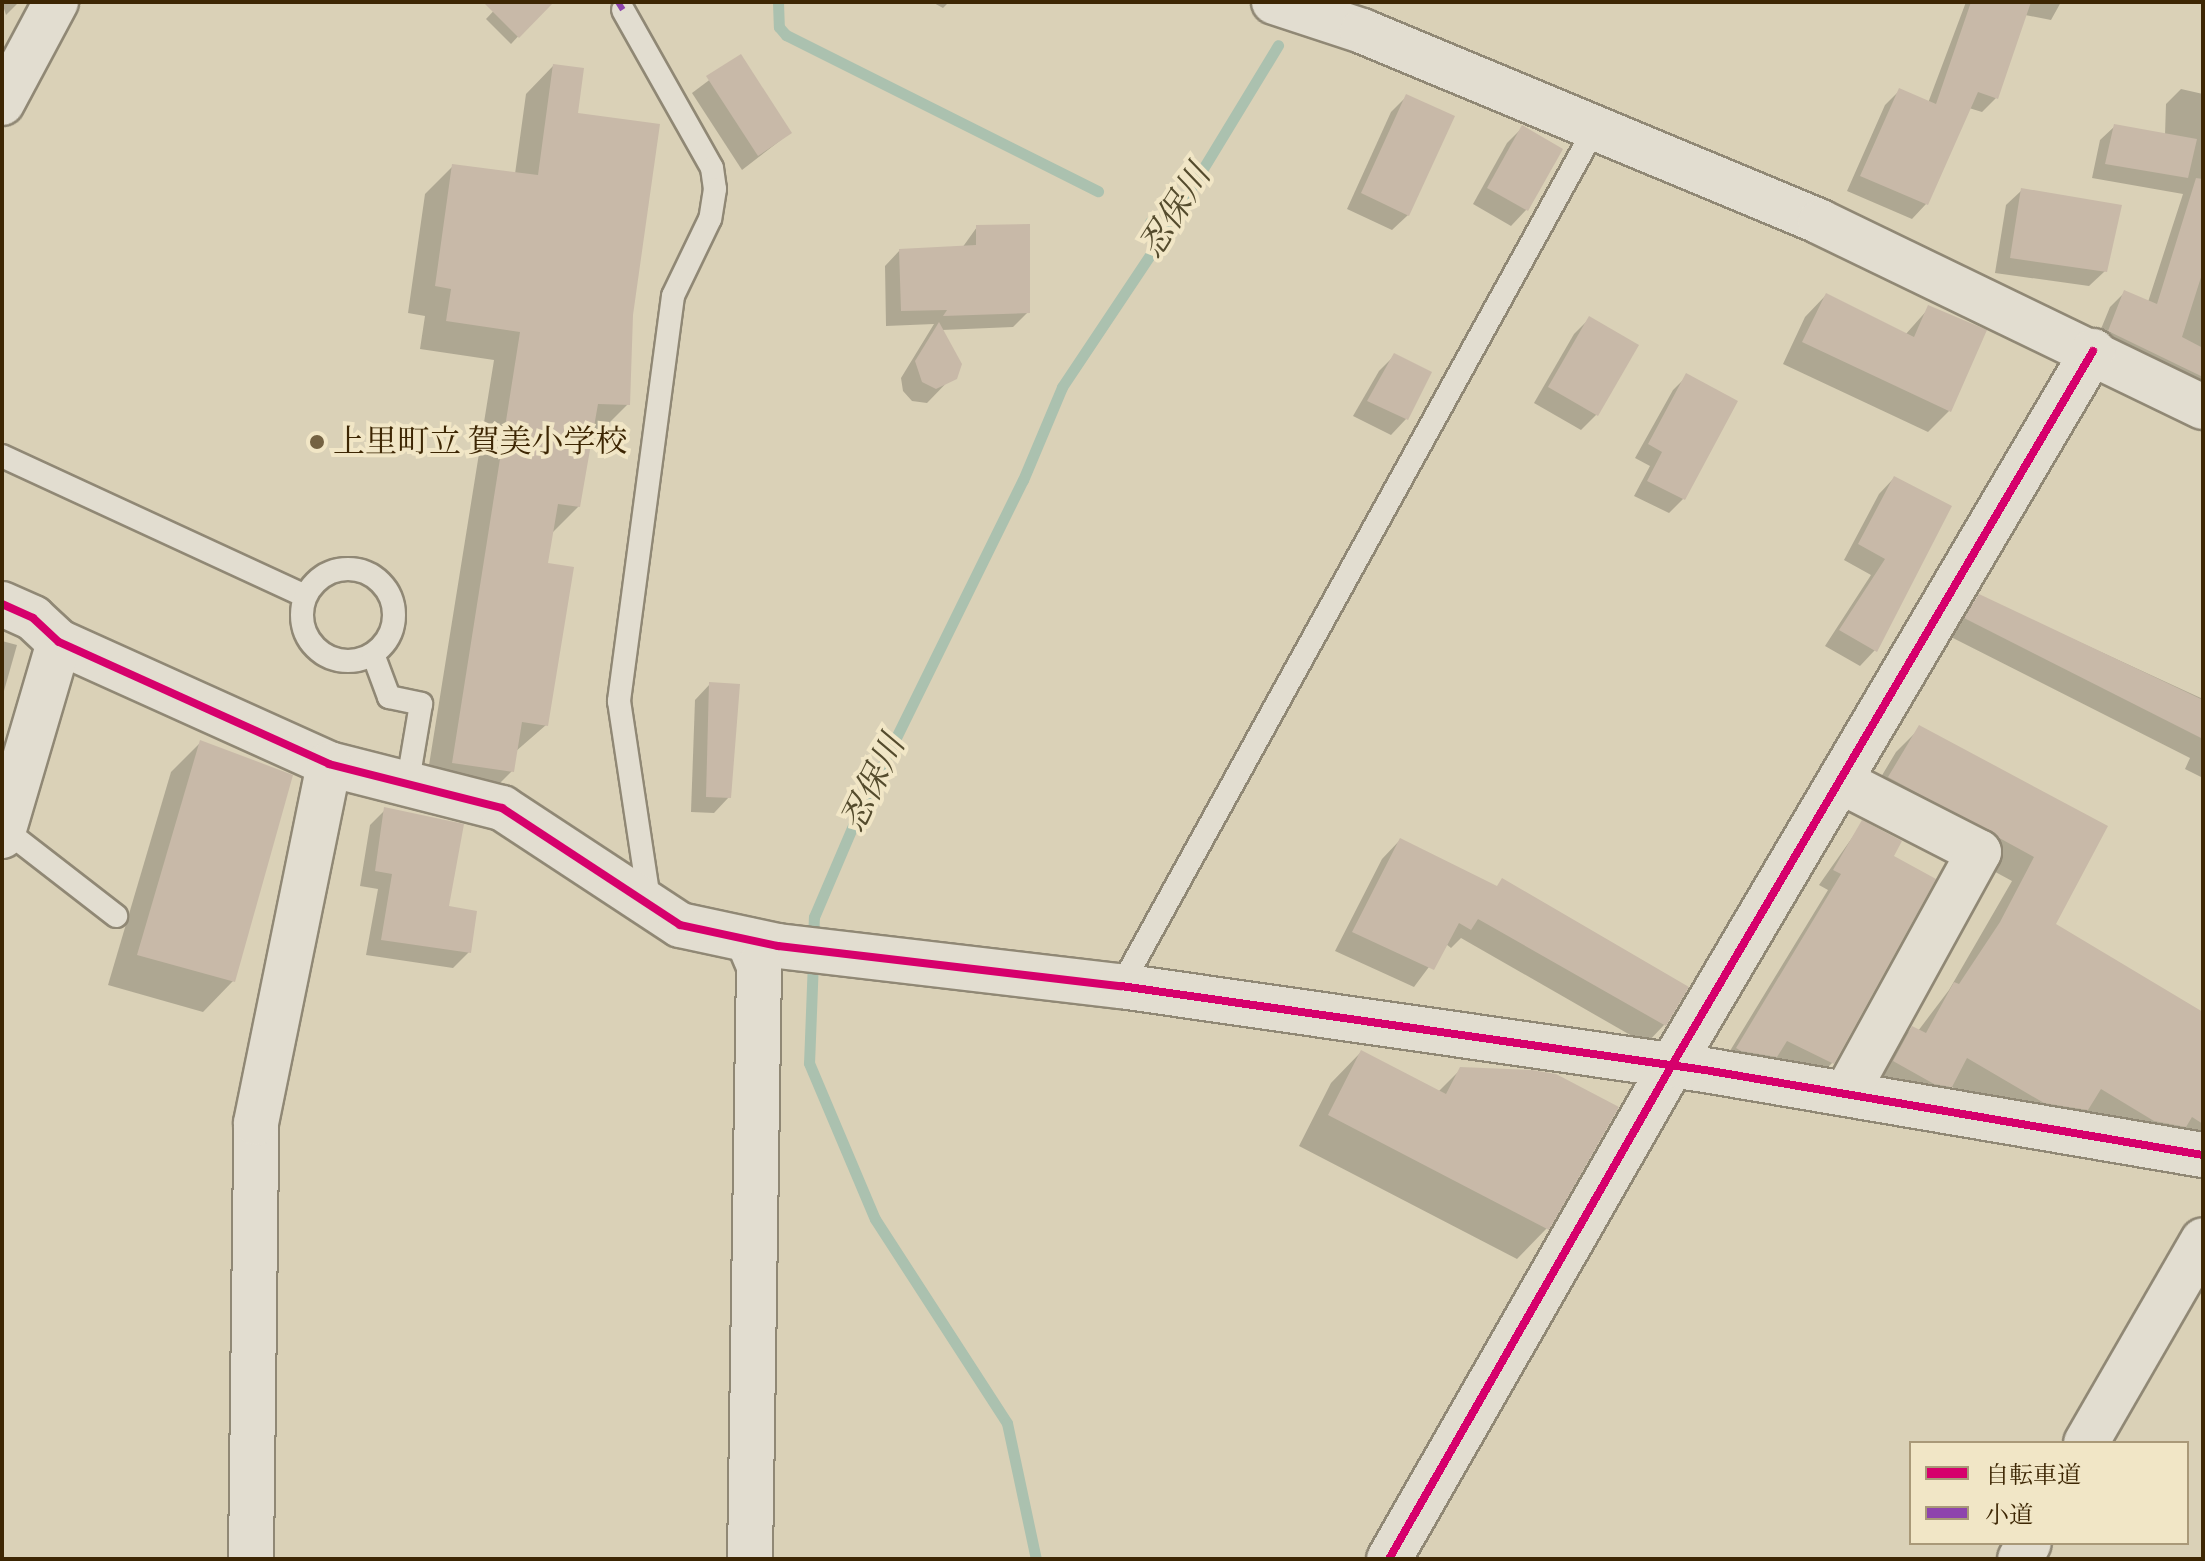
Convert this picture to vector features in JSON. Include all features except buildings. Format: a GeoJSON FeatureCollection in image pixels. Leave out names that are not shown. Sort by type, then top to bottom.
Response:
{"type":"FeatureCollection","features":[{"type":"Feature","properties":{"kind":"street"},"geometry":{"type":"LineString","coordinates":[[2,103],[56,2]]}},
{"type":"Feature","properties":{"kind":"street"},"geometry":{"type":"LineString","coordinates":[[1274,2],[1362,31],[1820,222],[2093,351],[2203,407]]}},
{"type":"Feature","properties":{"kind":"street"},"geometry":{"type":"LineString","coordinates":[[1389,1559],[1672,1065],[2093,351]]}},
{"type":"Feature","properties":{"kind":"street"},"geometry":{"type":"LineString","coordinates":[[2,604],[33,618],[59,642],[329,764],[408,781],[502,808],[651,909],[680,925],[838,954],[1121,986],[1672,1065],[2203,1155]]}},
{"type":"Feature","properties":{"kind":"street"},"geometry":{"type":"LineString","coordinates":[[3,832],[59,642]]}},
{"type":"Feature","properties":{"kind":"street"},"geometry":{"type":"LineString","coordinates":[[251,1559],[256,1123],[329,764]]}},
{"type":"Feature","properties":{"kind":"street"},"geometry":{"type":"LineString","coordinates":[[1840,781],[1979,852],[1846,1094]]}},
{"type":"Feature","properties":{"kind":"street"},"geometry":{"type":"LineString","coordinates":[[750,1559],[759,966],[768,943]]}},
{"type":"Feature","properties":{"kind":"street"},"geometry":{"type":"LineString","coordinates":[[2087,1441],[2203,1240]]}},
{"type":"Feature","properties":{"kind":"lane"},"geometry":{"type":"LineString","coordinates":[[623,10],[712,168],[715,189],[710,219],[673,296],[619,701],[651,909]]}},
{"type":"Feature","properties":{"kind":"lane"},"geometry":{"type":"LineString","coordinates":[[1121,986],[1595,128]]}},
{"type":"Feature","properties":{"kind":"lane"},"geometry":{"type":"LineString","coordinates":[[2,456],[305,596]]}},
{"type":"Feature","properties":{"kind":"lane"},"geometry":{"type":"LineString","coordinates":[[357,569],[377,578],[391,597],[394,622],[373,654],[349,662],[316,649],[302,623],[305,596],[312,584],[335,570],[357,569]]}},
{"type":"Feature","properties":{"kind":"lane"},"geometry":{"type":"LineString","coordinates":[[373,654],[389,697],[421,704],[408,781]]}},
{"type":"Feature","properties":{"kind":"lane"},"geometry":{"type":"LineString","coordinates":[[3,832],[116,916]]}},
{"type":"Feature","properties":{"kind":"waterway"},"geometry":{"type":"LineString","coordinates":[[778,2],[779,27],[786,35],[1098,191]]}},
{"type":"Feature","properties":{"kind":"waterway","name":"忍保川"},"geometry":{"type":"LineString","coordinates":[[813,943],[814,917],[854,823],[1023,480],[1062,387],[1156,246],[1278,45]]}},
{"type":"Feature","properties":{"kind":"waterway"},"geometry":{"type":"LineString","coordinates":[[1150,222],[1166,230]]}},
{"type":"Feature","properties":{"kind":"waterway","name":"忍保川"},"geometry":{"type":"LineString","coordinates":[[813,960],[809,1063],[875,1219],[1007,1423],[1036,1559]]}},
{"type":"Feature","properties":{"kind":"marked path"},"geometry":{"type":"LineString","coordinates":[[618,2],[623,10]]}},
{"type":"Feature","properties":{"kind":"cycle path"},"geometry":{"type":"LineString","coordinates":[[1389,1559],[1672,1065],[2093,351]]}},
{"type":"Feature","properties":{"kind":"cycle path"},"geometry":{"type":"LineString","coordinates":[[2,604],[33,618],[59,642],[329,764],[502,808],[680,925],[778,946],[1121,986],[1705,1070],[2203,1155]]}},
{"type":"Feature","properties":{"kind":"place","name":"上里町立 賀美小学校"},"geometry":{"type":"Point","coordinates":[317,442]}}]}
